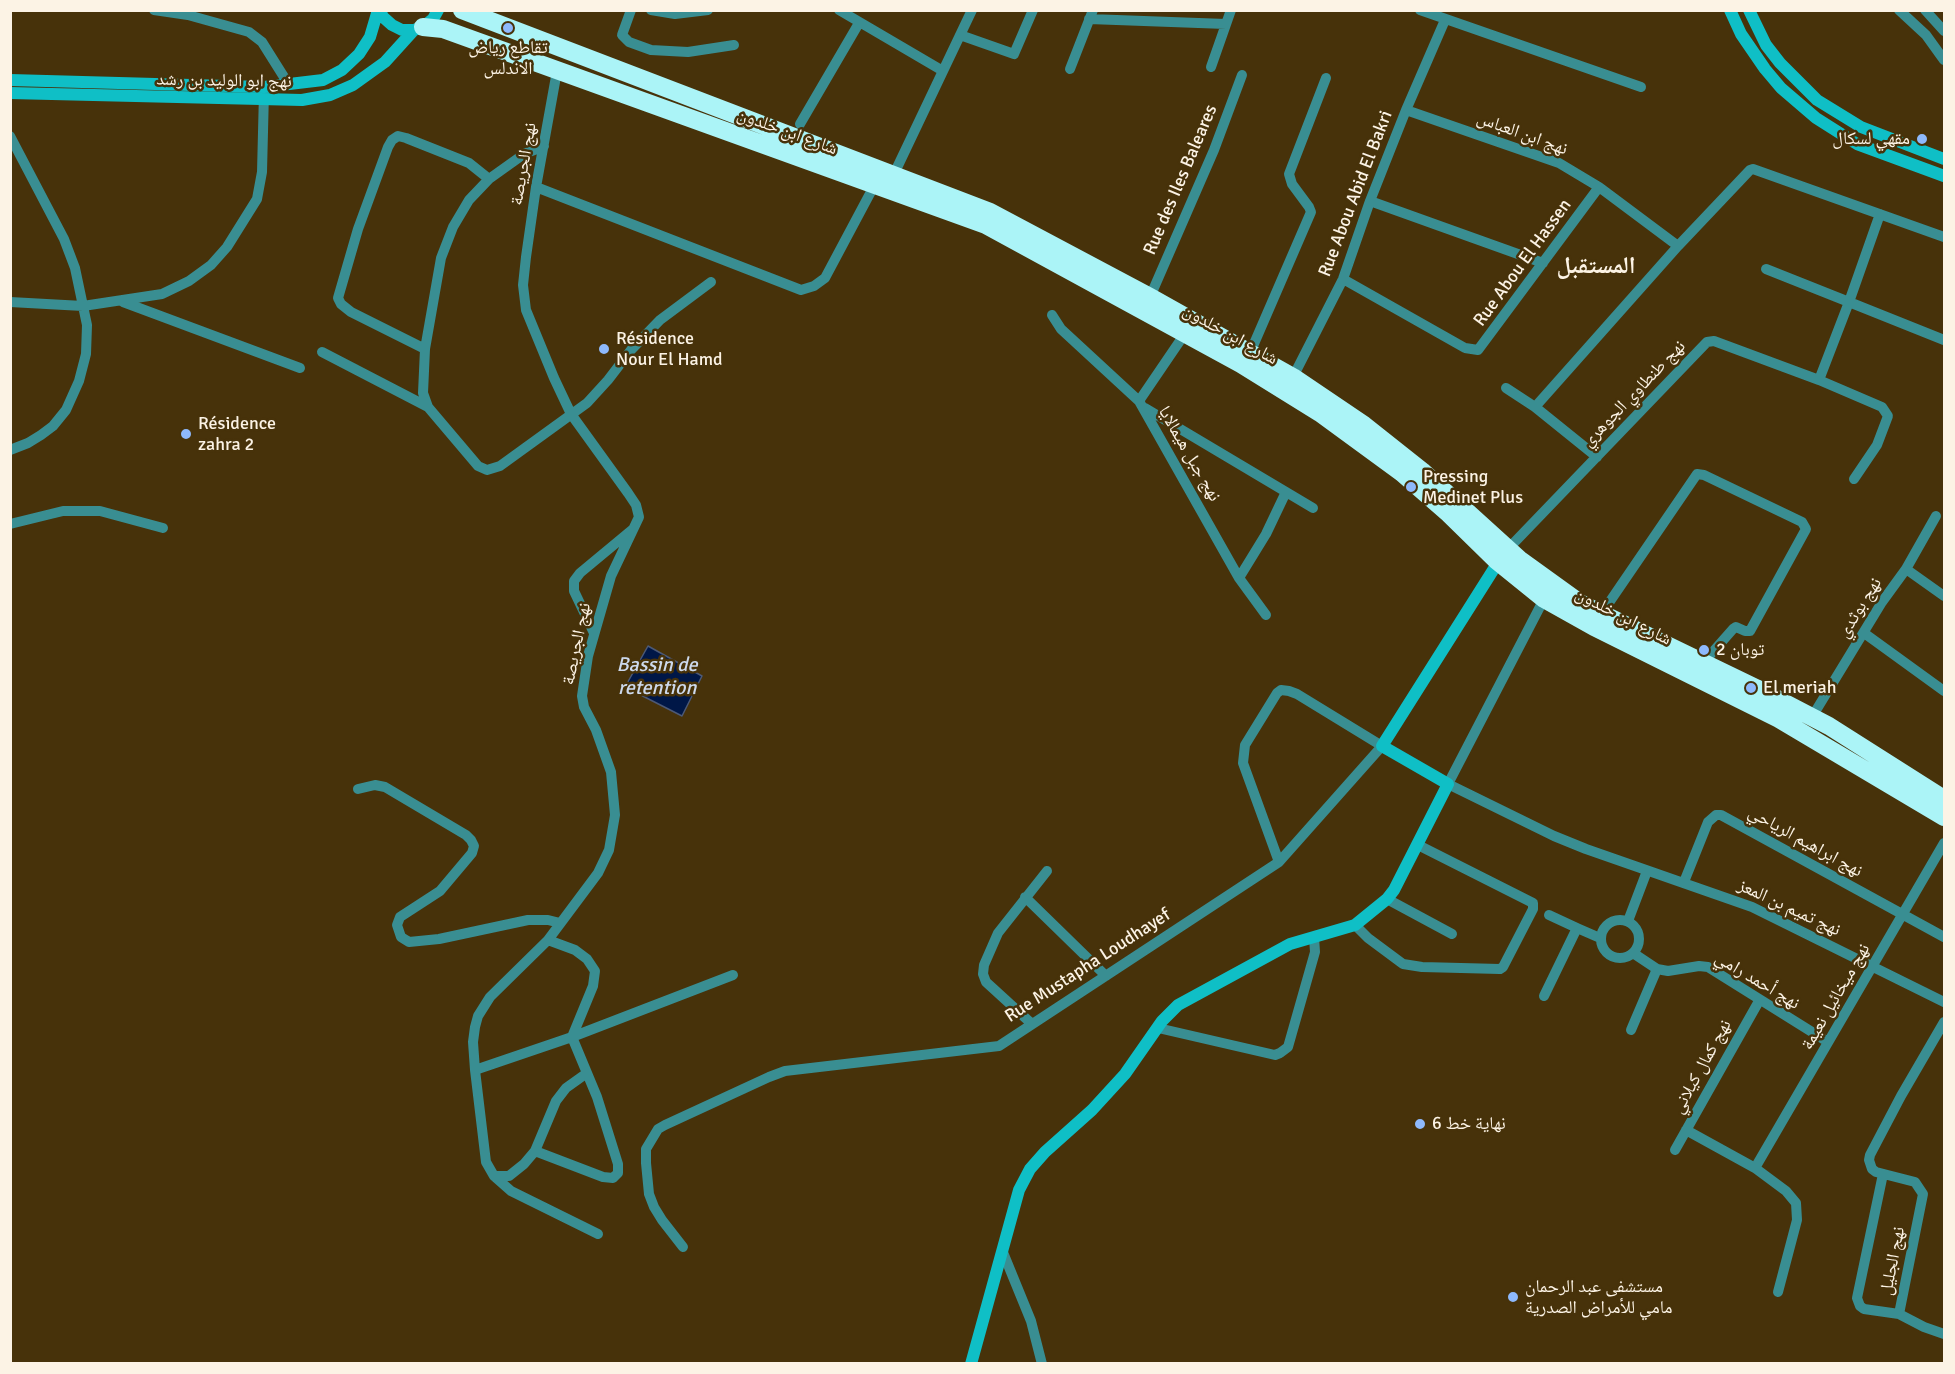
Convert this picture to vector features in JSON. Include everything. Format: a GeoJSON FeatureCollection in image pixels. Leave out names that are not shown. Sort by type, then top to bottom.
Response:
{"type":"FeatureCollection","features":[{"type":"Feature","properties":{"kind":"highway","name":"شارع ابن خلدون"},"geometry":{"type":"LineString","coordinates":[[462,10],[990,212],[1150,297],[1189,327],[1357,439],[1503,555],[1602,613],[1812,717],[1944,799]]}},
{"type":"Feature","properties":{"kind":"highway","name":"شارع ابن خلدون"},"geometry":{"type":"LineString","coordinates":[[418,29],[443,29],[986,225],[1189,327],[1250,352],[1293,377],[1365,425],[1407,459],[1545,599],[1594,627],[1779,718],[1944,817]]}},
{"type":"Feature","properties":{"kind":"street"},"geometry":{"type":"LineString","coordinates":[[154,10],[188,15],[249,32],[262,42],[289,85]]}},
{"type":"Feature","properties":{"kind":"street"},"geometry":{"type":"LineString","coordinates":[[379,10],[392,25],[402,30],[418,29]]}},
{"type":"Feature","properties":{"kind":"street","name":"نهج ابو الوليد بن رشد"},"geometry":{"type":"LineString","coordinates":[[10,93],[265,93],[289,85],[323,80],[342,70],[359,54],[370,37],[379,10]]}},
{"type":"Feature","properties":{"kind":"street","name":"نهج ابو الوليد بن رشد"},"geometry":{"type":"LineString","coordinates":[[10,80],[265,93],[302,100],[330,95],[353,85],[385,62],[418,29],[434,19],[438,10]]}},
{"type":"Feature","properties":{"kind":"street"},"geometry":{"type":"LineString","coordinates":[[631,10],[622,35],[629,42],[651,50],[688,52],[734,45]]}},
{"type":"Feature","properties":{"kind":"street"},"geometry":{"type":"LineString","coordinates":[[651,10],[675,14],[708,10]]}},
{"type":"Feature","properties":{"kind":"street"},"geometry":{"type":"LineString","coordinates":[[839,10],[943,71]]}},
{"type":"Feature","properties":{"kind":"street"},"geometry":{"type":"LineString","coordinates":[[894,174],[972,10]]}},
{"type":"Feature","properties":{"kind":"street"},"geometry":{"type":"LineString","coordinates":[[960,35],[1014,54],[1033,10]]}},
{"type":"Feature","properties":{"kind":"street"},"geometry":{"type":"LineString","coordinates":[[1211,67],[1231,10]]}},
{"type":"Feature","properties":{"kind":"street"},"geometry":{"type":"LineString","coordinates":[[1420,10],[1641,87]]}},
{"type":"Feature","properties":{"kind":"street"},"geometry":{"type":"LineString","coordinates":[[1730,10],[1741,34],[1770,75],[1781,88],[1816,118],[1857,144],[1944,176]]}},
{"type":"Feature","properties":{"kind":"street"},"geometry":{"type":"LineString","coordinates":[[1749,10],[1766,45],[1779,63],[1817,100],[1861,127],[1944,159]]}},
{"type":"Feature","properties":{"kind":"street"},"geometry":{"type":"LineString","coordinates":[[1899,10],[1926,35],[1944,60]]}},
{"type":"Feature","properties":{"kind":"street"},"geometry":{"type":"LineString","coordinates":[[1925,10],[1942,24]]}},
{"type":"Feature","properties":{"kind":"street"},"geometry":{"type":"LineString","coordinates":[[1070,69],[1091,15],[1226,24]]}},
{"type":"Feature","properties":{"kind":"street","name":"Rue Abou Abid El Bakri"},"geometry":{"type":"LineString","coordinates":[[1293,377],[1343,279],[1370,201],[1445,20]]}},
{"type":"Feature","properties":{"kind":"street"},"geometry":{"type":"LineString","coordinates":[[800,124],[859,23]]}},
{"type":"Feature","properties":{"kind":"street","name":"نهج الجريصة"},"geometry":{"type":"LineString","coordinates":[[494,1176],[486,1162],[475,1071],[473,1042],[478,1016],[490,997],[548,940],[598,873],[609,850],[615,815],[611,772],[596,730],[584,707],[582,696],[594,633],[611,576],[639,517],[636,505],[571,414],[526,310],[523,285],[536,187],[557,71]]}},
{"type":"Feature","properties":{"kind":"street","name":"Rue des Iles Baleares"},"geometry":{"type":"LineString","coordinates":[[1150,297],[1214,150],[1242,75]]}},
{"type":"Feature","properties":{"kind":"street"},"geometry":{"type":"LineString","coordinates":[[1250,352],[1311,212],[1292,184],[1289,174],[1326,78]]}},
{"type":"Feature","properties":{"kind":"street"},"geometry":{"type":"LineString","coordinates":[[10,302],[82,306],[120,301],[162,294],[189,281],[204,270],[227,247],[257,198],[262,172],[265,93]]}},
{"type":"Feature","properties":{"kind":"street","name":"نهج ابن العباس"},"geometry":{"type":"LineString","coordinates":[[1406,110],[1559,163],[1599,187],[1678,246]]}},
{"type":"Feature","properties":{"kind":"street"},"geometry":{"type":"LineString","coordinates":[[10,136],[64,239],[75,268],[87,325],[86,354],[79,381],[66,410],[53,426],[41,435],[10,450]]}},
{"type":"Feature","properties":{"kind":"street"},"geometry":{"type":"LineString","coordinates":[[425,349],[351,312],[341,304],[338,298],[358,229],[388,147],[398,136],[406,138],[469,163],[489,179]]}},
{"type":"Feature","properties":{"kind":"street"},"geometry":{"type":"LineString","coordinates":[[544,146],[524,154],[489,179],[463,208],[444,247],[425,349],[423,393],[428,407],[478,466],[487,470],[500,466],[586,403],[660,320],[711,282]]}},
{"type":"Feature","properties":{"kind":"street"},"geometry":{"type":"LineString","coordinates":[[1535,407],[1678,246],[1744,175],[1753,169],[1944,237]]}},
{"type":"Feature","properties":{"kind":"street"},"geometry":{"type":"LineString","coordinates":[[536,187],[801,290],[814,286],[825,278],[874,186]]}},
{"type":"Feature","properties":{"kind":"street","name":"Rue Abou El Hassen"},"geometry":{"type":"LineString","coordinates":[[1343,279],[1473,350],[1478,350],[1599,187]]}},
{"type":"Feature","properties":{"kind":"street"},"geometry":{"type":"LineString","coordinates":[[1370,201],[1543,263]]}},
{"type":"Feature","properties":{"kind":"street"},"geometry":{"type":"LineString","coordinates":[[1854,479],[1877,445],[1888,416],[1882,407],[1819,380],[1880,214]]}},
{"type":"Feature","properties":{"kind":"street"},"geometry":{"type":"LineString","coordinates":[[1766,269],[1944,340]]}},
{"type":"Feature","properties":{"kind":"street"},"geometry":{"type":"LineString","coordinates":[[120,301],[300,368]]}},
{"type":"Feature","properties":{"kind":"street"},"geometry":{"type":"LineString","coordinates":[[1052,315],[1061,329],[1140,403],[1313,508]]}},
{"type":"Feature","properties":{"kind":"street","name":"نهج جبل هيمالايا"},"geometry":{"type":"LineString","coordinates":[[1189,327],[1140,403],[1239,578],[1266,615]]}},
{"type":"Feature","properties":{"kind":"street","name":"نهج طنطاوي الجوهري"},"geometry":{"type":"LineString","coordinates":[[1503,555],[1710,340],[1819,380]]}},
{"type":"Feature","properties":{"kind":"street"},"geometry":{"type":"LineString","coordinates":[[322,352],[428,407]]}},
{"type":"Feature","properties":{"kind":"street"},"geometry":{"type":"LineString","coordinates":[[1506,388],[1535,407],[1597,457]]}},
{"type":"Feature","properties":{"kind":"street"},"geometry":{"type":"LineString","coordinates":[[1602,613],[1697,474],[1704,475],[1802,522],[1806,530],[1750,631],[1736,627],[1733,629],[1703,663]]}},
{"type":"Feature","properties":{"kind":"street"},"geometry":{"type":"LineString","coordinates":[[1239,578],[1266,534],[1286,492]]}},
{"type":"Feature","properties":{"kind":"street"},"geometry":{"type":"LineString","coordinates":[[10,524],[63,511],[100,511],[163,528]]}},
{"type":"Feature","properties":{"kind":"street","name":"نهج بوثدي"},"geometry":{"type":"LineString","coordinates":[[1812,717],[1892,586],[1906,569],[1936,516]]}},
{"type":"Feature","properties":{"kind":"street"},"geometry":{"type":"LineString","coordinates":[[594,633],[574,591],[574,581],[580,573],[635,528]]}},
{"type":"Feature","properties":{"kind":"street","name":"Rue Mustapha Loudhayef"},"geometry":{"type":"LineString","coordinates":[[683,1247],[654,1207],[648,1185],[646,1149],[658,1130],[785,1071],[999,1046],[1279,862],[1382,746],[1503,555]]}},
{"type":"Feature","properties":{"kind":"street"},"geometry":{"type":"LineString","coordinates":[[1906,569],[1944,596]]}},
{"type":"Feature","properties":{"kind":"street"},"geometry":{"type":"LineString","coordinates":[[970,1364],[1019,1190],[1030,1169],[1112,1089],[1178,1005],[1290,944],[1355,925],[1387,898],[1404,872],[1545,599]]}},
{"type":"Feature","properties":{"kind":"street"},"geometry":{"type":"LineString","coordinates":[[1864,633],[1944,691]]}},
{"type":"Feature","properties":{"kind":"street"},"geometry":{"type":"LineString","coordinates":[[1279,862],[1243,763],[1245,745],[1281,690],[1298,694],[1448,784]]}},
{"type":"Feature","properties":{"kind":"street","name":"نهج تميم بن المعز"},"geometry":{"type":"LineString","coordinates":[[1448,784],[1554,836],[1752,907],[1944,1002]]}},
{"type":"Feature","properties":{"kind":"street"},"geometry":{"type":"LineString","coordinates":[[358,789],[375,785],[385,787],[466,835],[474,846],[472,853],[440,891],[400,917],[397,925],[401,938],[408,942],[439,939],[528,920],[548,920],[560,923]]}},
{"type":"Feature","properties":{"kind":"street","name":"نهج ابراهيم الرياحي"},"geometry":{"type":"LineString","coordinates":[[1684,882],[1708,822],[1716,814],[1721,814],[1944,937]]}},
{"type":"Feature","properties":{"kind":"street","name":"نهج ميخائيل نعيمة"},"geometry":{"type":"LineString","coordinates":[[1755,1168],[1944,843]]}},
{"type":"Feature","properties":{"kind":"street"},"geometry":{"type":"LineString","coordinates":[[1355,925],[1368,938],[1403,964],[1455,968],[1500,969],[1503,967],[1533,909],[1533,903],[1418,844]]}},
{"type":"Feature","properties":{"kind":"street"},"geometry":{"type":"LineString","coordinates":[[1032,1024],[986,982],[984,965],[998,933],[1047,871]]}},
{"type":"Feature","properties":{"kind":"street"},"geometry":{"type":"LineString","coordinates":[[1628,921],[1647,871]]}},
{"type":"Feature","properties":{"kind":"street"},"geometry":{"type":"LineString","coordinates":[[1025,897],[1106,976]]}},
{"type":"Feature","properties":{"kind":"street"},"geometry":{"type":"LineString","coordinates":[[1387,898],[1452,934]]}},
{"type":"Feature","properties":{"kind":"street"},"geometry":{"type":"LineString","coordinates":[[1549,915],[1600,938]]}},
{"type":"Feature","properties":{"kind":"street"},"geometry":{"type":"LineString","coordinates":[[1620,920],[1628,921],[1638,932],[1637,947],[1633,953],[1619,958],[1611,956],[1602,945],[1600,938],[1602,931],[1607,925],[1620,920]]}},
{"type":"Feature","properties":{"kind":"street"},"geometry":{"type":"LineString","coordinates":[[1544,996],[1577,928]]}},
{"type":"Feature","properties":{"kind":"street"},"geometry":{"type":"LineString","coordinates":[[1158,1028],[1275,1055],[1280,1053],[1288,1047],[1315,952],[1314,937]]}},
{"type":"Feature","properties":{"kind":"street"},"geometry":{"type":"LineString","coordinates":[[535,1151],[603,1177],[613,1178],[618,1173],[618,1164],[597,1097],[572,1037],[593,986],[595,971],[588,959],[575,950],[548,940]]}},
{"type":"Feature","properties":{"kind":"street"},"geometry":{"type":"LineString","coordinates":[[1631,1030],[1658,969],[1633,953]]}},
{"type":"Feature","properties":{"kind":"street","name":"نهج أحمد رامي"},"geometry":{"type":"LineString","coordinates":[[1658,969],[1708,967],[1828,1042]]}},
{"type":"Feature","properties":{"kind":"street"},"geometry":{"type":"LineString","coordinates":[[475,1071],[572,1037],[733,975]]}},
{"type":"Feature","properties":{"kind":"street","name":"نهج كمال كيلاني"},"geometry":{"type":"LineString","coordinates":[[1675,1150],[1759,1000]]}},
{"type":"Feature","properties":{"kind":"street"},"geometry":{"type":"LineString","coordinates":[[1883,1174],[1872,1169],[1869,1164],[1870,1155],[1944,1022]]}},
{"type":"Feature","properties":{"kind":"street"},"geometry":{"type":"LineString","coordinates":[[494,1176],[509,1176],[524,1164],[535,1151],[556,1101],[566,1088],[587,1073]]}},
{"type":"Feature","properties":{"kind":"street"},"geometry":{"type":"LineString","coordinates":[[1686,1130],[1755,1168],[1786,1191],[1796,1203],[1797,1220],[1778,1292]]}},
{"type":"Feature","properties":{"kind":"street","name":"نهج الجليل"},"geometry":{"type":"LineString","coordinates":[[1883,1174],[1915,1182],[1923,1194],[1899,1314],[1864,1309],[1857,1298],[1883,1174]]}},
{"type":"Feature","properties":{"kind":"street"},"geometry":{"type":"LineString","coordinates":[[494,1176],[511,1191],[598,1234]]}},
{"type":"Feature","properties":{"kind":"street"},"geometry":{"type":"LineString","coordinates":[[1002,1250],[1031,1321],[1042,1364]]}},
{"type":"Feature","properties":{"kind":"street"},"geometry":{"type":"LineString","coordinates":[[1899,1314],[1944,1334]]}},
{"type":"Feature","properties":{"kind":"water","name":"Bassin de retention"},"geometry":{"type":"Polygon","coordinates":[[[648,646],[702,676],[682,716],[625,687],[648,646]]]}},
{"type":"Feature","properties":{"kind":"place","name":"تقاطع رياض الاندلس"},"geometry":{"type":"Point","coordinates":[508,28]}},
{"type":"Feature","properties":{"kind":"place","name":"مقهي لسكال"},"geometry":{"type":"Point","coordinates":[1922,139]}},
{"type":"Feature","properties":{"kind":"place","name":"Résidence Nour El Hamd"},"geometry":{"type":"Point","coordinates":[604,349]}},
{"type":"Feature","properties":{"kind":"place","name":"Résidence zahra 2"},"geometry":{"type":"Point","coordinates":[186,434]}},
{"type":"Feature","properties":{"kind":"place","name":"Pressing Medinet Plus"},"geometry":{"type":"Point","coordinates":[1411,487]}},
{"type":"Feature","properties":{"kind":"place","name":"توبان 2"},"geometry":{"type":"Point","coordinates":[1704,650]}},
{"type":"Feature","properties":{"kind":"place","name":"El meriah"},"geometry":{"type":"Point","coordinates":[1751,688]}},
{"type":"Feature","properties":{"kind":"place","name":"نهاية خط 6"},"geometry":{"type":"Point","coordinates":[1420,1124]}},
{"type":"Feature","properties":{"kind":"place","name":"مستشفى عبد الرحمان مامي للأمراض الصدرية"},"geometry":{"type":"Point","coordinates":[1513,1297]}},
{"type":"Feature","properties":{"kind":"district","name":"المستقبل"},"geometry":{"type":"Point","coordinates":[1596,267]}}]}
